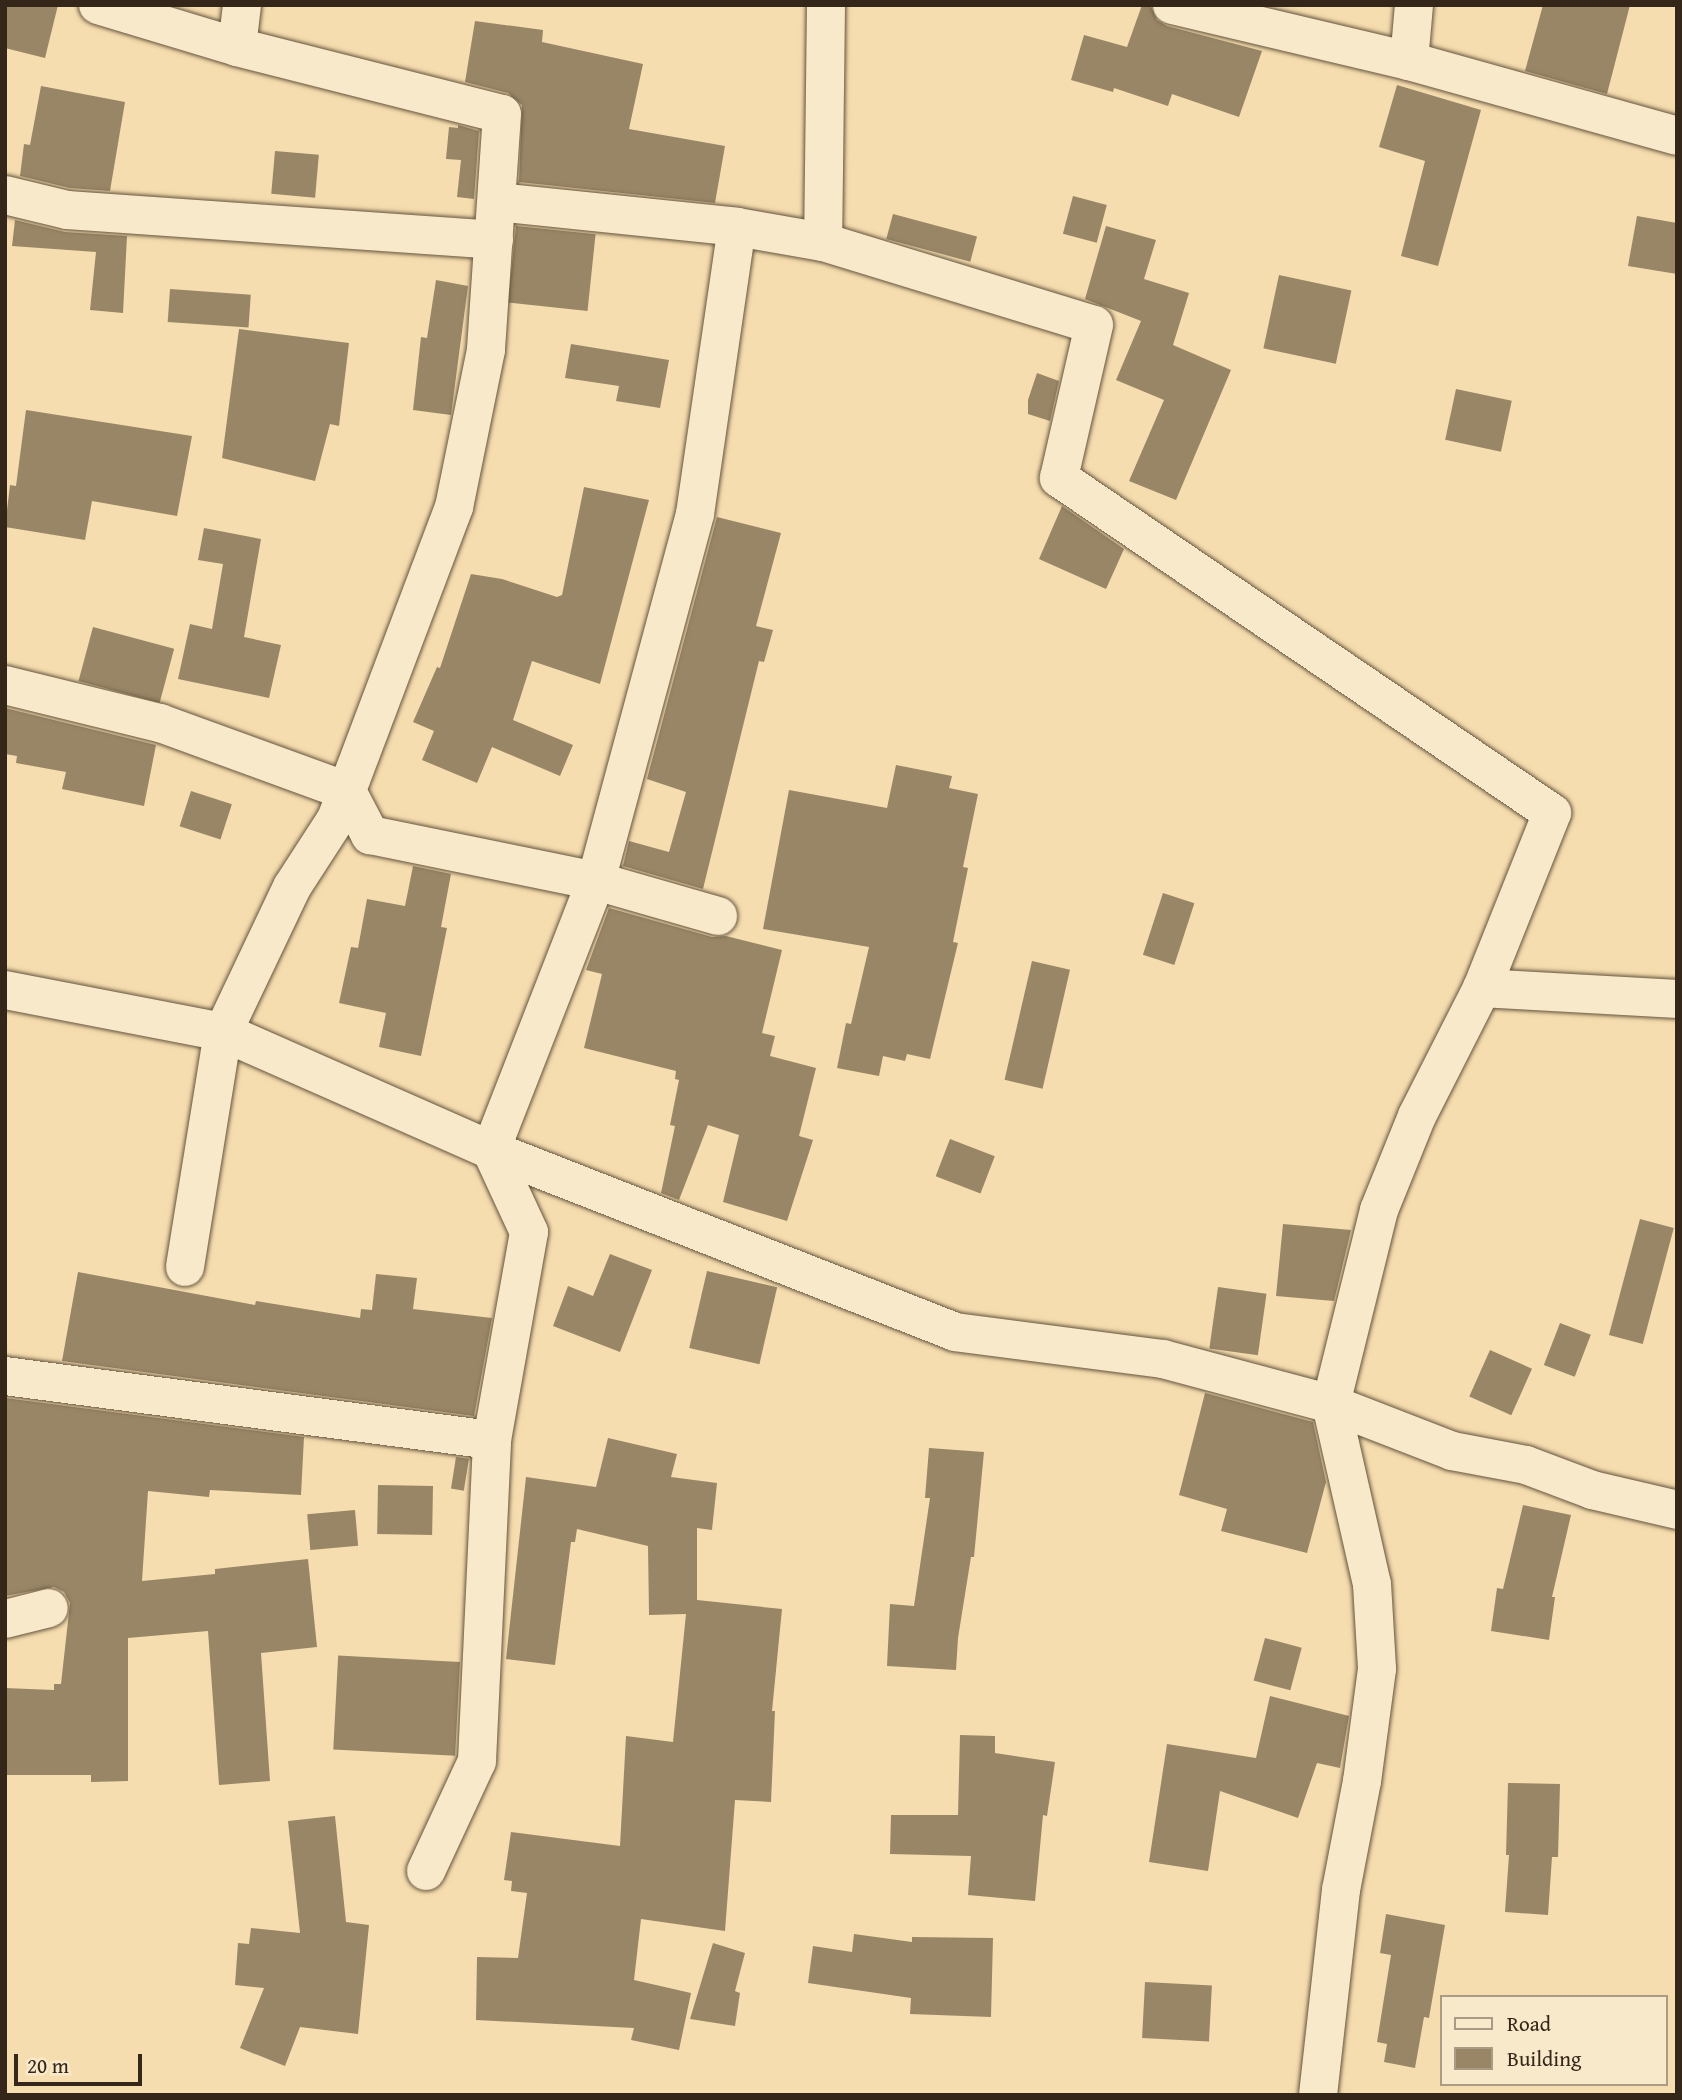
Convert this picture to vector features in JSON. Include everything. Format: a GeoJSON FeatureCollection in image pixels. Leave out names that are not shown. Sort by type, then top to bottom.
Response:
{"type":"FeatureCollection","features":[{"type":"Feature","properties":{"kind":"street"},"geometry":{"type":"LineString","coordinates":[[98,5],[237,47],[502,114],[486,350],[454,507],[336,819],[292,887],[223,1032],[185,1267]]}},
{"type":"Feature","properties":{"kind":"street"},"geometry":{"type":"LineString","coordinates":[[237,47],[242,5]]}},
{"type":"Feature","properties":{"kind":"street"},"geometry":{"type":"LineString","coordinates":[[823,242],[827,5]]}},
{"type":"Feature","properties":{"kind":"street"},"geometry":{"type":"LineString","coordinates":[[1172,5],[1409,61],[1677,135]]}},
{"type":"Feature","properties":{"kind":"street"},"geometry":{"type":"LineString","coordinates":[[1409,61],[1414,5]]}},
{"type":"Feature","properties":{"kind":"street"},"geometry":{"type":"LineString","coordinates":[[5,195],[67,210],[494,240]]}},
{"type":"Feature","properties":{"kind":"street"},"geometry":{"type":"LineString","coordinates":[[497,202],[737,227],[823,242],[1094,325],[1059,478],[1552,813],[1482,988],[1417,1116],[1379,1210],[1331,1404],[1372,1584],[1377,1669],[1362,1781],[1340,1903],[1318,2095]]}},
{"type":"Feature","properties":{"kind":"street"},"geometry":{"type":"LineString","coordinates":[[426,1871],[477,1761],[492,1440],[529,1232],[491,1150],[597,881],[695,514],[737,227]]}},
{"type":"Feature","properties":{"kind":"street"},"geometry":{"type":"LineString","coordinates":[[5,685],[160,723],[347,791],[370,835],[597,881],[718,916]]}},
{"type":"Feature","properties":{"kind":"street"},"geometry":{"type":"LineString","coordinates":[[1482,988],[1677,999]]}},
{"type":"Feature","properties":{"kind":"street"},"geometry":{"type":"LineString","coordinates":[[5,990],[102,1006],[223,1032],[491,1150],[955,1332],[1164,1359],[1331,1404],[1451,1451],[1526,1465],[1592,1490],[1677,1510]]}},
{"type":"Feature","properties":{"kind":"street"},"geometry":{"type":"LineString","coordinates":[[5,1376],[492,1440]]}},
{"type":"Feature","properties":{"kind":"street"},"geometry":{"type":"LineString","coordinates":[[5,1619],[49,1608]]}},
{"type":"Feature","properties":{"kind":"building"},"geometry":{"type":"Polygon","coordinates":[[[5,5],[58,5],[45,58],[5,48],[5,5]]]}},
{"type":"Feature","properties":{"kind":"building"},"geometry":{"type":"Polygon","coordinates":[[[1142,5],[1151,7],[1157,20],[1167,26],[1262,51],[1239,117],[1172,94],[1168,106],[1114,88],[1113,92],[1071,80],[1084,35],[1127,47],[1142,5]]]}},
{"type":"Feature","properties":{"kind":"building"},"geometry":{"type":"Polygon","coordinates":[[[1543,5],[1630,5],[1607,94],[1525,71],[1543,5]]]}},
{"type":"Feature","properties":{"kind":"building"},"geometry":{"type":"Polygon","coordinates":[[[475,21],[543,30],[542,42],[643,64],[629,129],[725,146],[715,203],[519,182],[522,105],[508,93],[465,82],[475,21]]]}},
{"type":"Feature","properties":{"kind":"building"},"geometry":{"type":"Polygon","coordinates":[[[1397,85],[1481,110],[1438,266],[1401,256],[1425,161],[1379,147],[1397,85]]]}},
{"type":"Feature","properties":{"kind":"building"},"geometry":{"type":"Polygon","coordinates":[[[41,86],[125,102],[110,191],[70,188],[20,176],[24,144],[30,145],[41,86]]]}},
{"type":"Feature","properties":{"kind":"building"},"geometry":{"type":"Polygon","coordinates":[[[458,125],[479,131],[474,199],[457,197],[461,160],[446,159],[449,127],[458,128],[458,125]]]}},
{"type":"Feature","properties":{"kind":"building"},"geometry":{"type":"Polygon","coordinates":[[[275,151],[319,155],[315,198],[271,194],[275,151]]]}},
{"type":"Feature","properties":{"kind":"building"},"geometry":{"type":"Polygon","coordinates":[[[1073,196],[1107,205],[1097,243],[1063,234],[1073,196]]]}},
{"type":"Feature","properties":{"kind":"building"},"geometry":{"type":"Polygon","coordinates":[[[893,214],[977,237],[970,262],[886,239],[893,214]]]}},
{"type":"Feature","properties":{"kind":"building"},"geometry":{"type":"Polygon","coordinates":[[[1637,216],[1677,223],[1677,274],[1628,266],[1637,216]]]}},
{"type":"Feature","properties":{"kind":"building"},"geometry":{"type":"Polygon","coordinates":[[[15,220],[65,232],[127,236],[123,313],[90,310],[96,252],[12,246],[15,220]]]}},
{"type":"Feature","properties":{"kind":"building"},"geometry":{"type":"Polygon","coordinates":[[[516,226],[596,234],[588,311],[508,303],[516,226]]]}},
{"type":"Feature","properties":{"kind":"building"},"geometry":{"type":"Polygon","coordinates":[[[1106,226],[1156,240],[1144,279],[1189,293],[1173,345],[1231,370],[1176,500],[1129,481],[1164,400],[1116,380],[1141,321],[1085,299],[1106,226]]]}},
{"type":"Feature","properties":{"kind":"building"},"geometry":{"type":"Polygon","coordinates":[[[1279,275],[1351,290],[1336,364],[1263,348],[1279,275]]]}},
{"type":"Feature","properties":{"kind":"building"},"geometry":{"type":"Polygon","coordinates":[[[436,280],[468,286],[451,415],[413,410],[421,337],[427,338],[436,280]]]}},
{"type":"Feature","properties":{"kind":"building"},"geometry":{"type":"Polygon","coordinates":[[[170,289],[251,295],[249,328],[168,322],[170,289]]]}},
{"type":"Feature","properties":{"kind":"building"},"geometry":{"type":"Polygon","coordinates":[[[239,329],[349,343],[339,426],[330,424],[315,481],[222,458],[239,329]]]}},
{"type":"Feature","properties":{"kind":"building"},"geometry":{"type":"Polygon","coordinates":[[[571,344],[669,360],[660,408],[616,401],[619,386],[565,378],[571,344]]]}},
{"type":"Feature","properties":{"kind":"building"},"geometry":{"type":"Polygon","coordinates":[[[1037,373],[1059,381],[1050,421],[1028,414],[1028,400],[1037,373]]]}},
{"type":"Feature","properties":{"kind":"building"},"geometry":{"type":"Polygon","coordinates":[[[1456,389],[1512,401],[1501,452],[1445,440],[1456,389]]]}},
{"type":"Feature","properties":{"kind":"building"},"geometry":{"type":"Polygon","coordinates":[[[26,410],[192,436],[177,516],[92,501],[85,540],[5,527],[10,485],[16,486],[26,410]]]}},
{"type":"Feature","properties":{"kind":"building"},"geometry":{"type":"Polygon","coordinates":[[[584,487],[649,500],[600,684],[532,661],[513,720],[573,745],[560,776],[492,747],[477,783],[422,760],[434,731],[413,722],[437,667],[440,668],[471,574],[502,579],[557,597],[562,595],[584,487]]]}},
{"type":"Feature","properties":{"kind":"building"},"geometry":{"type":"Polygon","coordinates":[[[1062,506],[1124,549],[1106,589],[1039,559],[1062,506]]]}},
{"type":"Feature","properties":{"kind":"building"},"geometry":{"type":"Polygon","coordinates":[[[717,517],[781,533],[756,626],[773,630],[764,662],[759,661],[703,889],[623,866],[629,841],[669,852],[686,792],[647,779],[717,517]]]}},
{"type":"Feature","properties":{"kind":"building"},"geometry":{"type":"Polygon","coordinates":[[[204,528],[261,539],[244,637],[281,645],[269,698],[178,679],[190,624],[212,629],[223,564],[198,560],[204,528]]]}},
{"type":"Feature","properties":{"kind":"building"},"geometry":{"type":"Polygon","coordinates":[[[93,627],[174,649],[160,703],[79,681],[93,627]]]}},
{"type":"Feature","properties":{"kind":"building"},"geometry":{"type":"Polygon","coordinates":[[[5,708],[156,745],[144,806],[62,789],[66,772],[16,763],[17,756],[5,754],[5,708]]]}},
{"type":"Feature","properties":{"kind":"building"},"geometry":{"type":"Polygon","coordinates":[[[896,765],[952,776],[949,788],[978,794],[963,867],[968,868],[953,942],[958,943],[930,1059],[907,1054],[905,1061],[883,1056],[879,1076],[837,1068],[846,1023],[851,1024],[869,947],[763,929],[789,790],[887,808],[896,765]]]}},
{"type":"Feature","properties":{"kind":"building"},"geometry":{"type":"Polygon","coordinates":[[[191,791],[232,804],[220,839],[180,826],[191,791]]]}},
{"type":"Feature","properties":{"kind":"building"},"geometry":{"type":"Polygon","coordinates":[[[413,866],[451,874],[441,927],[447,928],[421,1056],[379,1047],[386,1013],[339,1003],[351,947],[358,948],[367,899],[405,906],[413,866]]]}},
{"type":"Feature","properties":{"kind":"building"},"geometry":{"type":"Polygon","coordinates":[[[1163,893],[1194,903],[1174,965],[1143,955],[1163,893]]]}},
{"type":"Feature","properties":{"kind":"building"},"geometry":{"type":"Polygon","coordinates":[[[609,908],[712,937],[726,936],[782,950],[762,1033],[775,1036],[770,1056],[816,1068],[799,1136],[813,1140],[787,1221],[723,1202],[739,1135],[708,1125],[679,1200],[661,1193],[675,1126],[670,1125],[679,1080],[675,1079],[676,1071],[584,1048],[602,974],[586,970],[609,908]]]}},
{"type":"Feature","properties":{"kind":"building"},"geometry":{"type":"Polygon","coordinates":[[[1032,961],[1070,970],[1043,1089],[1005,1080],[1032,961]]]}},
{"type":"Feature","properties":{"kind":"building"},"geometry":{"type":"Polygon","coordinates":[[[950,1139],[995,1156],[980,1194],[936,1176],[950,1139]]]}},
{"type":"Feature","properties":{"kind":"building"},"geometry":{"type":"Polygon","coordinates":[[[1640,1219],[1674,1228],[1643,1344],[1609,1335],[1640,1219]]]}},
{"type":"Feature","properties":{"kind":"building"},"geometry":{"type":"Polygon","coordinates":[[[1283,1224],[1351,1230],[1334,1301],[1276,1296],[1283,1224]]]}},
{"type":"Feature","properties":{"kind":"building"},"geometry":{"type":"Polygon","coordinates":[[[610,1254],[652,1270],[620,1352],[553,1326],[568,1286],[593,1296],[610,1254]]]}},
{"type":"Feature","properties":{"kind":"building"},"geometry":{"type":"Polygon","coordinates":[[[707,1271],[777,1287],[759,1364],[689,1348],[707,1271]]]}},
{"type":"Feature","properties":{"kind":"building"},"geometry":{"type":"Polygon","coordinates":[[[78,1272],[255,1305],[256,1301],[360,1318],[361,1309],[372,1310],[376,1274],[417,1278],[413,1309],[492,1318],[474,1416],[62,1361],[78,1272]]]}},
{"type":"Feature","properties":{"kind":"building"},"geometry":{"type":"Polygon","coordinates":[[[1218,1287],[1267,1294],[1258,1355],[1209,1348],[1218,1287]]]}},
{"type":"Feature","properties":{"kind":"building"},"geometry":{"type":"Polygon","coordinates":[[[1560,1323],[1591,1335],[1575,1377],[1544,1365],[1560,1323]]]}},
{"type":"Feature","properties":{"kind":"building"},"geometry":{"type":"Polygon","coordinates":[[[1490,1350],[1532,1369],[1511,1415],[1469,1397],[1490,1350]]]}},
{"type":"Feature","properties":{"kind":"building"},"geometry":{"type":"Polygon","coordinates":[[[1205,1393],[1313,1422],[1326,1482],[1307,1553],[1221,1531],[1227,1509],[1179,1495],[1205,1393]]]}},
{"type":"Feature","properties":{"kind":"building"},"geometry":{"type":"Polygon","coordinates":[[[5,1398],[304,1437],[301,1495],[210,1490],[209,1497],[148,1491],[142,1581],[215,1574],[215,1569],[308,1559],[317,1647],[261,1653],[270,1781],[219,1785],[208,1631],[128,1638],[128,1781],[91,1782],[91,1775],[5,1775],[5,1688],[54,1690],[54,1684],[61,1684],[70,1603],[64,1592],[54,1587],[5,1596],[5,1398]]]}},
{"type":"Feature","properties":{"kind":"building"},"geometry":{"type":"Polygon","coordinates":[[[608,1438],[677,1454],[671,1477],[717,1483],[712,1530],[697,1528],[697,1600],[782,1609],[772,1711],[775,1711],[771,1802],[735,1800],[725,1931],[641,1919],[634,1980],[691,1993],[679,2050],[631,2040],[634,2028],[476,2020],[477,1957],[518,1958],[527,1893],[511,1891],[512,1881],[504,1880],[511,1832],[620,1846],[626,1736],[673,1742],[686,1614],[649,1615],[648,1546],[577,1529],[575,1542],[571,1542],[555,1665],[506,1659],[526,1477],[596,1487],[608,1438]]]}},
{"type":"Feature","properties":{"kind":"building"},"geometry":{"type":"Polygon","coordinates":[[[929,1448],[984,1452],[974,1557],[971,1557],[958,1638],[956,1670],[887,1666],[890,1604],[914,1606],[930,1498],[925,1498],[929,1448]]]}},
{"type":"Feature","properties":{"kind":"building"},"geometry":{"type":"Polygon","coordinates":[[[456,1457],[469,1459],[464,1491],[451,1489],[456,1457]]]}},
{"type":"Feature","properties":{"kind":"building"},"geometry":{"type":"Polygon","coordinates":[[[378,1485],[433,1486],[432,1535],[377,1534],[378,1485]]]}},
{"type":"Feature","properties":{"kind":"building"},"geometry":{"type":"Polygon","coordinates":[[[1523,1505],[1571,1515],[1552,1597],[1555,1597],[1549,1640],[1491,1631],[1497,1588],[1503,1589],[1523,1505]]]}},
{"type":"Feature","properties":{"kind":"building"},"geometry":{"type":"Polygon","coordinates":[[[355,1510],[358,1546],[310,1550],[307,1514],[355,1510]]]}},
{"type":"Feature","properties":{"kind":"building"},"geometry":{"type":"Polygon","coordinates":[[[1265,1638],[1302,1648],[1290,1690],[1254,1681],[1265,1638]]]}},
{"type":"Feature","properties":{"kind":"building"},"geometry":{"type":"Polygon","coordinates":[[[338,1656],[460,1662],[455,1756],[333,1749],[338,1656]]]}},
{"type":"Feature","properties":{"kind":"building"},"geometry":{"type":"Polygon","coordinates":[[[1270,1696],[1349,1716],[1340,1768],[1317,1763],[1298,1818],[1220,1791],[1208,1871],[1149,1862],[1167,1744],[1256,1758],[1270,1696]]]}},
{"type":"Feature","properties":{"kind":"building"},"geometry":{"type":"Polygon","coordinates":[[[960,1735],[995,1736],[995,1753],[1055,1762],[1047,1816],[1043,1815],[1035,1901],[968,1895],[971,1856],[890,1854],[891,1815],[958,1815],[960,1735]]]}},
{"type":"Feature","properties":{"kind":"building"},"geometry":{"type":"Polygon","coordinates":[[[1508,1783],[1560,1784],[1558,1857],[1552,1857],[1548,1915],[1505,1912],[1509,1855],[1506,1855],[1508,1783]]]}},
{"type":"Feature","properties":{"kind":"building"},"geometry":{"type":"Polygon","coordinates":[[[335,1816],[346,1922],[369,1925],[358,2034],[300,2027],[285,2066],[240,2048],[264,1988],[235,1985],[238,1943],[249,1944],[251,1928],[300,1933],[288,1821],[335,1816]]]}},
{"type":"Feature","properties":{"kind":"building"},"geometry":{"type":"Polygon","coordinates":[[[1386,1914],[1445,1925],[1429,2018],[1424,2017],[1415,2068],[1384,2062],[1387,2044],[1377,2042],[1391,1955],[1380,1953],[1386,1914]]]}},
{"type":"Feature","properties":{"kind":"building"},"geometry":{"type":"Polygon","coordinates":[[[854,1934],[912,1942],[912,1937],[993,1938],[991,2017],[910,2014],[911,1998],[808,1983],[813,1946],[852,1952],[854,1934]]]}},
{"type":"Feature","properties":{"kind":"building"},"geometry":{"type":"Polygon","coordinates":[[[713,1943],[745,1953],[735,1991],[740,1993],[735,2026],[690,2019],[713,1943]]]}},
{"type":"Feature","properties":{"kind":"building"},"geometry":{"type":"Polygon","coordinates":[[[1145,1982],[1212,1986],[1209,2041],[1142,2038],[1145,1982]]]}}]}
